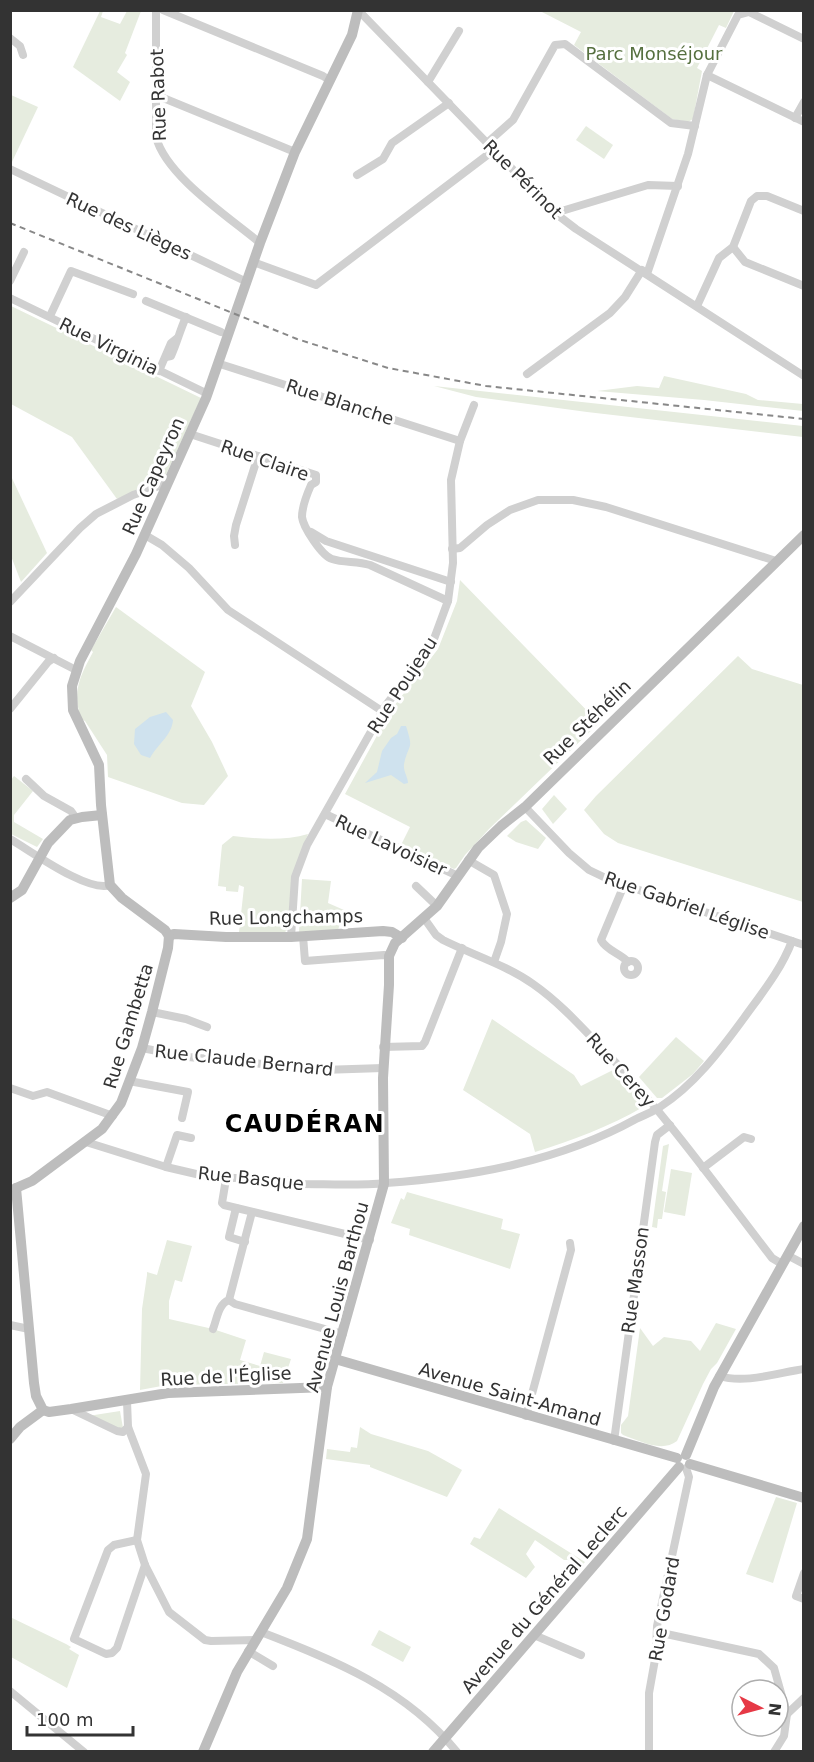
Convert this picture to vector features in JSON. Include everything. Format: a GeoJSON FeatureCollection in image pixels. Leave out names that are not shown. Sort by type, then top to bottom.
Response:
{"type":"FeatureCollection","features":[{"type":"Feature","properties":{"kind":"street","name":"Rue Rabot"},"geometry":{"type":"LineString","coordinates":[[156,10],[156,137],[160,150],[187,183],[260,243]]}},
{"type":"Feature","properties":{"kind":"street"},"geometry":{"type":"LineString","coordinates":[[163,10],[329,80]]}},
{"type":"Feature","properties":{"kind":"street","name":"Rue Capeyron"},"geometry":{"type":"LineString","coordinates":[[110,885],[99,765],[73,710],[72,686],[76,670],[121,586],[208,394],[260,243],[295,152],[352,35],[358,10]]}},
{"type":"Feature","properties":{"kind":"street","name":"Rue Périnot"},"geometry":{"type":"LineString","coordinates":[[358,10],[555,213],[576,229],[804,376]]}},
{"type":"Feature","properties":{"kind":"street"},"geometry":{"type":"LineString","coordinates":[[527,374],[610,313],[645,272],[678,186],[707,75],[738,15],[749,12],[804,39]]}},
{"type":"Feature","properties":{"kind":"street"},"geometry":{"type":"LineString","coordinates":[[428,82],[459,31]]}},
{"type":"Feature","properties":{"kind":"street"},"geometry":{"type":"LineString","coordinates":[[10,38],[20,46],[23,56]]}},
{"type":"Feature","properties":{"kind":"street"},"geometry":{"type":"LineString","coordinates":[[488,143],[513,120],[555,45],[565,44],[671,123],[695,126]]}},
{"type":"Feature","properties":{"kind":"street"},"geometry":{"type":"LineString","coordinates":[[707,75],[800,120],[804,102]]}},
{"type":"Feature","properties":{"kind":"street"},"geometry":{"type":"LineString","coordinates":[[156,95],[295,152]]}},
{"type":"Feature","properties":{"kind":"street"},"geometry":{"type":"LineString","coordinates":[[357,175],[383,159],[392,143],[449,103]]}},
{"type":"Feature","properties":{"kind":"street"},"geometry":{"type":"LineString","coordinates":[[254,262],[316,285],[494,150]]}},
{"type":"Feature","properties":{"kind":"street","name":"Rue des Lièges"},"geometry":{"type":"LineString","coordinates":[[10,170],[247,282]]}},
{"type":"Feature","properties":{"kind":"street"},"geometry":{"type":"LineString","coordinates":[[555,213],[648,185],[678,186]]}},
{"type":"Feature","properties":{"kind":"street"},"geometry":{"type":"LineString","coordinates":[[697,306],[719,258],[733,247],[751,201],[757,196],[766,196],[804,211]]}},
{"type":"Feature","properties":{"kind":"street"},"geometry":{"type":"LineString","coordinates":[[733,247],[745,262],[804,286]]}},
{"type":"Feature","properties":{"kind":"street"},"geometry":{"type":"LineString","coordinates":[[10,281],[24,252]]}},
{"type":"Feature","properties":{"kind":"street"},"geometry":{"type":"LineString","coordinates":[[50,316],[71,271],[132,294]]}},
{"type":"Feature","properties":{"kind":"street","name":"Rue Virginia"},"geometry":{"type":"LineString","coordinates":[[10,298],[208,394]]}},
{"type":"Feature","properties":{"kind":"street"},"geometry":{"type":"LineString","coordinates":[[146,301],[221,332]]}},
{"type":"Feature","properties":{"kind":"street"},"geometry":{"type":"LineString","coordinates":[[159,371],[166,357],[165,354],[176,339],[186,316]]}},
{"type":"Feature","properties":{"kind":"street","name":"Rue Blanche"},"geometry":{"type":"LineString","coordinates":[[220,364],[460,441]]}},
{"type":"Feature","properties":{"kind":"street","name":"Rue Poujeau"},"geometry":{"type":"LineString","coordinates":[[291,937],[295,877],[307,845],[382,711],[430,647],[448,602],[452,549],[451,480],[460,441],[474,405]]}},
{"type":"Feature","properties":{"kind":"street","name":"Rue Claire"},"geometry":{"type":"LineString","coordinates":[[190,434],[316,475],[316,482],[311,485],[302,513],[303,522],[324,555],[338,560],[370,565],[448,602]]}},
{"type":"Feature","properties":{"kind":"street"},"geometry":{"type":"LineString","coordinates":[[235,545],[236,525],[258,456]]}},
{"type":"Feature","properties":{"kind":"street"},"geometry":{"type":"LineString","coordinates":[[10,602],[96,514],[133,495],[168,483]]}},
{"type":"Feature","properties":{"kind":"street"},"geometry":{"type":"LineString","coordinates":[[452,549],[460,548],[487,525],[510,510],[538,500],[573,500],[606,507],[776,561]]}},
{"type":"Feature","properties":{"kind":"street"},"geometry":{"type":"LineString","coordinates":[[310,531],[326,541],[451,582]]}},
{"type":"Feature","properties":{"kind":"street"},"geometry":{"type":"LineString","coordinates":[[145,535],[162,545],[189,568],[228,610],[382,711]]}},
{"type":"Feature","properties":{"kind":"street","name":"Rue Stéhélin"},"geometry":{"type":"LineString","coordinates":[[402,938],[411,927],[437,906],[478,848],[525,807],[804,535]]}},
{"type":"Feature","properties":{"kind":"street"},"geometry":{"type":"LineString","coordinates":[[370,565],[373,556]]}},
{"type":"Feature","properties":{"kind":"street"},"geometry":{"type":"LineString","coordinates":[[10,636],[76,670]]}},
{"type":"Feature","properties":{"kind":"street"},"geometry":{"type":"LineString","coordinates":[[10,709],[48,662],[54,658]]}},
{"type":"Feature","properties":{"kind":"street"},"geometry":{"type":"LineString","coordinates":[[26,779],[44,796],[71,811],[76,818]]}},
{"type":"Feature","properties":{"kind":"street","name":"Rue Gabriel Léglise"},"geometry":{"type":"LineString","coordinates":[[525,807],[569,854],[589,870],[624,885],[804,945]]}},
{"type":"Feature","properties":{"kind":"street","name":"Rue Lavoisier"},"geometry":{"type":"LineString","coordinates":[[325,814],[458,876]]}},
{"type":"Feature","properties":{"kind":"street"},"geometry":{"type":"LineString","coordinates":[[10,898],[22,890],[39,858],[70,820],[102,815]]}},
{"type":"Feature","properties":{"kind":"street"},"geometry":{"type":"LineString","coordinates":[[10,839],[45,863],[99,888],[110,885],[120,896],[165,930],[169,936]]}},
{"type":"Feature","properties":{"kind":"street"},"geometry":{"type":"LineString","coordinates":[[468,860],[494,875],[507,914],[494,962]]}},
{"type":"Feature","properties":{"kind":"street"},"geometry":{"type":"LineString","coordinates":[[624,885],[601,940],[607,948],[628,962]]}},
{"type":"Feature","properties":{"kind":"street"},"geometry":{"type":"LineString","coordinates":[[416,886],[437,906]]}},
{"type":"Feature","properties":{"kind":"street","name":"Rue Cerey"},"geometry":{"type":"LineString","coordinates":[[424,918],[436,935],[494,962],[533,984],[556,1002],[657,1109],[772,1258],[804,1264]]}},
{"type":"Feature","properties":{"kind":"street","name":"Rue Longchamps"},"geometry":{"type":"LineString","coordinates":[[169,936],[174,934],[291,937],[383,931],[395,933],[402,938]]}},
{"type":"Feature","properties":{"kind":"street","name":"Rue Gambetta"},"geometry":{"type":"LineString","coordinates":[[43,1410],[36,1396],[13,1187],[32,1181],[86,1142],[113,1116],[121,1103],[142,1048],[168,948],[169,936]]}},
{"type":"Feature","properties":{"kind":"street"},"geometry":{"type":"LineString","coordinates":[[303,936],[305,961],[389,956],[395,943],[402,938]]}},
{"type":"Feature","properties":{"kind":"street"},"geometry":{"type":"LineString","coordinates":[[389,985],[402,938]]}},
{"type":"Feature","properties":{"kind":"street","name":"Rue Basque"},"geometry":{"type":"LineString","coordinates":[[86,1142],[166,1167],[226,1179],[287,1180],[299,1184],[384,1184],[441,1177],[529,1161],[584,1144],[657,1109],[692,1081],[717,1053],[780,969],[792,941]]}},
{"type":"Feature","properties":{"kind":"street"},"geometry":{"type":"LineString","coordinates":[[384,1047],[422,1046],[462,948]]}},
{"type":"Feature","properties":{"kind":"street","name":"Avenue Louis Barthou"},"geometry":{"type":"LineString","coordinates":[[203,1752],[237,1672],[286,1588],[307,1539],[327,1387],[384,1184],[383,1068],[389,956]]}},
{"type":"Feature","properties":{"kind":"street"},"geometry":{"type":"LineString","coordinates":[[152,1012],[186,1019],[207,1027]]}},
{"type":"Feature","properties":{"kind":"street","name":"Rue Claude Bernard"},"geometry":{"type":"LineString","coordinates":[[142,1048],[181,1056],[283,1068],[330,1071],[383,1068]]}},
{"type":"Feature","properties":{"kind":"street"},"geometry":{"type":"LineString","coordinates":[[129,1081],[188,1092],[182,1118]]}},
{"type":"Feature","properties":{"kind":"street"},"geometry":{"type":"LineString","coordinates":[[10,1088],[33,1096],[47,1092],[113,1116]]}},
{"type":"Feature","properties":{"kind":"street","name":"Rue Masson"},"geometry":{"type":"LineString","coordinates":[[614,1441],[655,1142],[657,1135],[670,1125]]}},
{"type":"Feature","properties":{"kind":"street"},"geometry":{"type":"LineString","coordinates":[[166,1167],[177,1135],[191,1138]]}},
{"type":"Feature","properties":{"kind":"street"},"geometry":{"type":"LineString","coordinates":[[703,1168],[744,1137],[751,1139]]}},
{"type":"Feature","properties":{"kind":"street"},"geometry":{"type":"LineString","coordinates":[[226,1179],[222,1203],[370,1240]]}},
{"type":"Feature","properties":{"kind":"street"},"geometry":{"type":"LineString","coordinates":[[236,1208],[229,1237],[245,1242]]}},
{"type":"Feature","properties":{"kind":"street"},"geometry":{"type":"LineString","coordinates":[[213,1329],[221,1307],[229,1300],[252,1212]]}},
{"type":"Feature","properties":{"kind":"street","name":"Avenue du Général Leclerc"},"geometry":{"type":"LineString","coordinates":[[433,1752],[684,1463],[707,1401],[719,1376],[804,1226]]}},
{"type":"Feature","properties":{"kind":"street"},"geometry":{"type":"LineString","coordinates":[[526,1416],[571,1250],[570,1243]]}},
{"type":"Feature","properties":{"kind":"street"},"geometry":{"type":"LineString","coordinates":[[229,1300],[235,1304],[343,1334]]}},
{"type":"Feature","properties":{"kind":"street"},"geometry":{"type":"LineString","coordinates":[[10,1325],[29,1329]]}},
{"type":"Feature","properties":{"kind":"street","name":"Avenue Saint-Amand"},"geometry":{"type":"LineString","coordinates":[[335,1359],[804,1498]]}},
{"type":"Feature","properties":{"kind":"street"},"geometry":{"type":"LineString","coordinates":[[719,1376],[728,1379],[747,1378],[804,1369]]}},
{"type":"Feature","properties":{"kind":"street","name":"Rue de l'Église"},"geometry":{"type":"LineString","coordinates":[[43,1410],[49,1412],[168,1393],[327,1387]]}},
{"type":"Feature","properties":{"kind":"street"},"geometry":{"type":"LineString","coordinates":[[127,1401],[128,1427],[146,1474],[137,1540],[145,1565],[169,1612],[205,1640],[259,1636],[334,1661],[366,1677],[419,1713],[445,1737],[457,1752]]}},
{"type":"Feature","properties":{"kind":"street"},"geometry":{"type":"LineString","coordinates":[[71,1409],[117,1431],[123,1432],[128,1427]]}},
{"type":"Feature","properties":{"kind":"street"},"geometry":{"type":"LineString","coordinates":[[10,1439],[20,1426],[43,1410]]}},
{"type":"Feature","properties":{"kind":"street","name":"Rue Godard"},"geometry":{"type":"LineString","coordinates":[[649,1752],[649,1693],[656,1654],[657,1632],[689,1477],[684,1463]]}},
{"type":"Feature","properties":{"kind":"street"},"geometry":{"type":"LineString","coordinates":[[137,1540],[114,1545],[108,1550],[74,1639],[106,1654],[112,1653],[117,1648],[145,1565]]}},
{"type":"Feature","properties":{"kind":"street"},"geometry":{"type":"LineString","coordinates":[[804,1572],[796,1596],[804,1599]]}},
{"type":"Feature","properties":{"kind":"street"},"geometry":{"type":"LineString","coordinates":[[657,1632],[759,1654],[774,1668],[777,1678]]}},
{"type":"Feature","properties":{"kind":"street"},"geometry":{"type":"LineString","coordinates":[[534,1635],[581,1655]]}},
{"type":"Feature","properties":{"kind":"street"},"geometry":{"type":"LineString","coordinates":[[248,1651],[273,1666]]}},
{"type":"Feature","properties":{"kind":"street"},"geometry":{"type":"LineString","coordinates":[[10,1691],[84,1752]]}},
{"type":"Feature","properties":{"kind":"street"},"geometry":{"type":"LineString","coordinates":[[790,1711],[804,1698]]}},
{"type":"Feature","properties":{"kind":"street"},"geometry":{"type":"LineString","coordinates":[[774,1752],[783,1738]]}},
{"type":"Feature","properties":{"kind":"green space"},"geometry":{"type":"Polygon","coordinates":[[[100,11],[103,11],[101,17],[120,24],[127,11],[141,11],[125,53],[127,55],[117,72],[130,82],[120,101],[73,67],[100,11]]]}},
{"type":"Feature","properties":{"kind":"green space","name":"Parc Monséjour"},"geometry":{"type":"Polygon","coordinates":[[[540,11],[734,11],[726,28],[719,25],[697,68],[702,71],[693,119],[688,122],[672,119],[574,45],[581,32],[540,11]]]}},
{"type":"Feature","properties":{"kind":"green space"},"geometry":{"type":"Polygon","coordinates":[[[11,95],[38,107],[11,164],[10,163],[11,95]]]}},
{"type":"Feature","properties":{"kind":"green space"},"geometry":{"type":"Polygon","coordinates":[[[586,126],[613,145],[604,159],[576,140],[586,126]]]}},
{"type":"Feature","properties":{"kind":"green space"},"geometry":{"type":"Polygon","coordinates":[[[11,306],[201,398],[164,479],[117,499],[72,437],[11,404],[11,306]]]}},
{"type":"Feature","properties":{"kind":"green space"},"geometry":{"type":"Polygon","coordinates":[[[664,376],[746,394],[758,400],[803,404],[803,411],[597,391],[637,386],[659,388],[664,376]]]}},
{"type":"Feature","properties":{"kind":"green space"},"geometry":{"type":"Polygon","coordinates":[[[434,386],[803,426],[803,437],[476,397],[434,386]]]}},
{"type":"Feature","properties":{"kind":"green space"},"geometry":{"type":"Polygon","coordinates":[[[11,476],[47,553],[21,582],[11,556],[11,476]]]}},
{"type":"Feature","properties":{"kind":"green space"},"geometry":{"type":"Polygon","coordinates":[[[460,580],[599,723],[489,829],[454,869],[401,845],[410,827],[345,794],[391,710],[438,649],[457,601],[460,580]]]}},
{"type":"Feature","properties":{"kind":"green space"},"geometry":{"type":"Polygon","coordinates":[[[116,607],[205,672],[191,706],[228,776],[204,805],[182,803],[108,777],[107,755],[85,721],[81,719],[77,692],[81,676],[93,652],[91,650],[116,607]]]}},
{"type":"Feature","properties":{"kind":"green space"},"geometry":{"type":"Polygon","coordinates":[[[738,656],[752,669],[803,685],[803,902],[618,843],[604,834],[584,810],[738,656]]]}},
{"type":"Feature","properties":{"kind":"green space"},"geometry":{"type":"Polygon","coordinates":[[[14,776],[33,791],[14,815],[14,822],[43,839],[37,847],[11,834],[11,780],[14,776]]]}},
{"type":"Feature","properties":{"kind":"green space"},"geometry":{"type":"Polygon","coordinates":[[[554,795],[567,809],[553,824],[542,809],[554,795]]]}},
{"type":"Feature","properties":{"kind":"green space"},"geometry":{"type":"Polygon","coordinates":[[[526,820],[546,838],[538,849],[516,842],[507,836],[526,820]]]}},
{"type":"Feature","properties":{"kind":"green space"},"geometry":{"type":"Polygon","coordinates":[[[308,834],[292,876],[288,929],[285,932],[239,932],[244,887],[239,885],[238,892],[226,891],[226,887],[218,886],[222,845],[233,836],[261,839],[308,834]]]}},
{"type":"Feature","properties":{"kind":"green space"},"geometry":{"type":"Polygon","coordinates":[[[302,879],[331,881],[328,903],[344,910],[338,930],[299,932],[302,879]]]}},
{"type":"Feature","properties":{"kind":"green space"},"geometry":{"type":"Polygon","coordinates":[[[492,1019],[574,1075],[581,1086],[615,1069],[643,1101],[643,1107],[617,1121],[535,1152],[530,1134],[463,1090],[492,1019]]]}},
{"type":"Feature","properties":{"kind":"green space"},"geometry":{"type":"Polygon","coordinates":[[[676,1037],[704,1061],[693,1074],[662,1098],[657,1098],[639,1077],[676,1037]]]}},
{"type":"Feature","properties":{"kind":"green space"},"geometry":{"type":"Polygon","coordinates":[[[669,1144],[662,1191],[666,1192],[662,1219],[658,1219],[657,1228],[652,1227],[663,1146],[669,1144]]]}},
{"type":"Feature","properties":{"kind":"green space"},"geometry":{"type":"Polygon","coordinates":[[[671,1169],[692,1173],[685,1216],[664,1212],[671,1169]]]}},
{"type":"Feature","properties":{"kind":"green space"},"geometry":{"type":"Polygon","coordinates":[[[407,1192],[503,1219],[501,1229],[520,1234],[510,1269],[409,1235],[410,1229],[391,1223],[401,1198],[404,1200],[407,1192]]]}},
{"type":"Feature","properties":{"kind":"green space"},"geometry":{"type":"Polygon","coordinates":[[[167,1240],[192,1246],[182,1282],[175,1280],[169,1301],[169,1319],[213,1329],[246,1340],[240,1360],[260,1366],[264,1352],[291,1359],[283,1383],[167,1385],[140,1390],[142,1309],[147,1272],[157,1275],[167,1240]]]}},
{"type":"Feature","properties":{"kind":"green space"},"geometry":{"type":"Polygon","coordinates":[[[716,1323],[736,1329],[703,1384],[677,1441],[658,1446],[623,1435],[621,1425],[628,1416],[640,1328],[653,1346],[664,1337],[691,1341],[700,1351],[716,1323]]]}},
{"type":"Feature","properties":{"kind":"green space"},"geometry":{"type":"Polygon","coordinates":[[[120,1411],[123,1428],[121,1429],[88,1416],[120,1411]]]}},
{"type":"Feature","properties":{"kind":"green space"},"geometry":{"type":"Polygon","coordinates":[[[360,1427],[371,1434],[428,1451],[462,1470],[447,1497],[370,1467],[370,1465],[326,1459],[327,1449],[350,1452],[351,1447],[357,1448],[360,1427]]]}},
{"type":"Feature","properties":{"kind":"green space"},"geometry":{"type":"Polygon","coordinates":[[[776,1497],[797,1503],[773,1583],[746,1574],[776,1497]]]}},
{"type":"Feature","properties":{"kind":"green space"},"geometry":{"type":"Polygon","coordinates":[[[499,1508],[585,1562],[580,1568],[535,1540],[526,1554],[535,1567],[526,1578],[470,1544],[474,1537],[480,1539],[499,1508]]]}},
{"type":"Feature","properties":{"kind":"green space"},"geometry":{"type":"Polygon","coordinates":[[[10,1617],[66,1644],[71,1647],[69,1649],[79,1655],[67,1688],[11,1657],[10,1617]]]}},
{"type":"Feature","properties":{"kind":"green space"},"geometry":{"type":"Polygon","coordinates":[[[379,1630],[411,1647],[403,1662],[371,1645],[379,1630]]]}},
{"type":"Feature","properties":{"kind":"water"},"geometry":{"type":"Polygon","coordinates":[[[166,712],[173,720],[170,730],[150,758],[141,755],[134,744],[135,729],[150,717],[166,712]]]}},
{"type":"Feature","properties":{"kind":"water"},"geometry":{"type":"Polygon","coordinates":[[[401,726],[406,726],[410,739],[404,767],[408,783],[404,784],[391,775],[365,783],[377,772],[382,751],[401,726]]]}},
{"type":"Feature","properties":{"kind":"railway"},"geometry":{"type":"LineString","coordinates":[[10,223],[297,339],[388,368],[486,386],[804,419]]}},
{"type":"Feature","properties":{"kind":"district","name":"CAUDÉRAN"},"geometry":{"type":"Point","coordinates":[305,1124]}}]}
